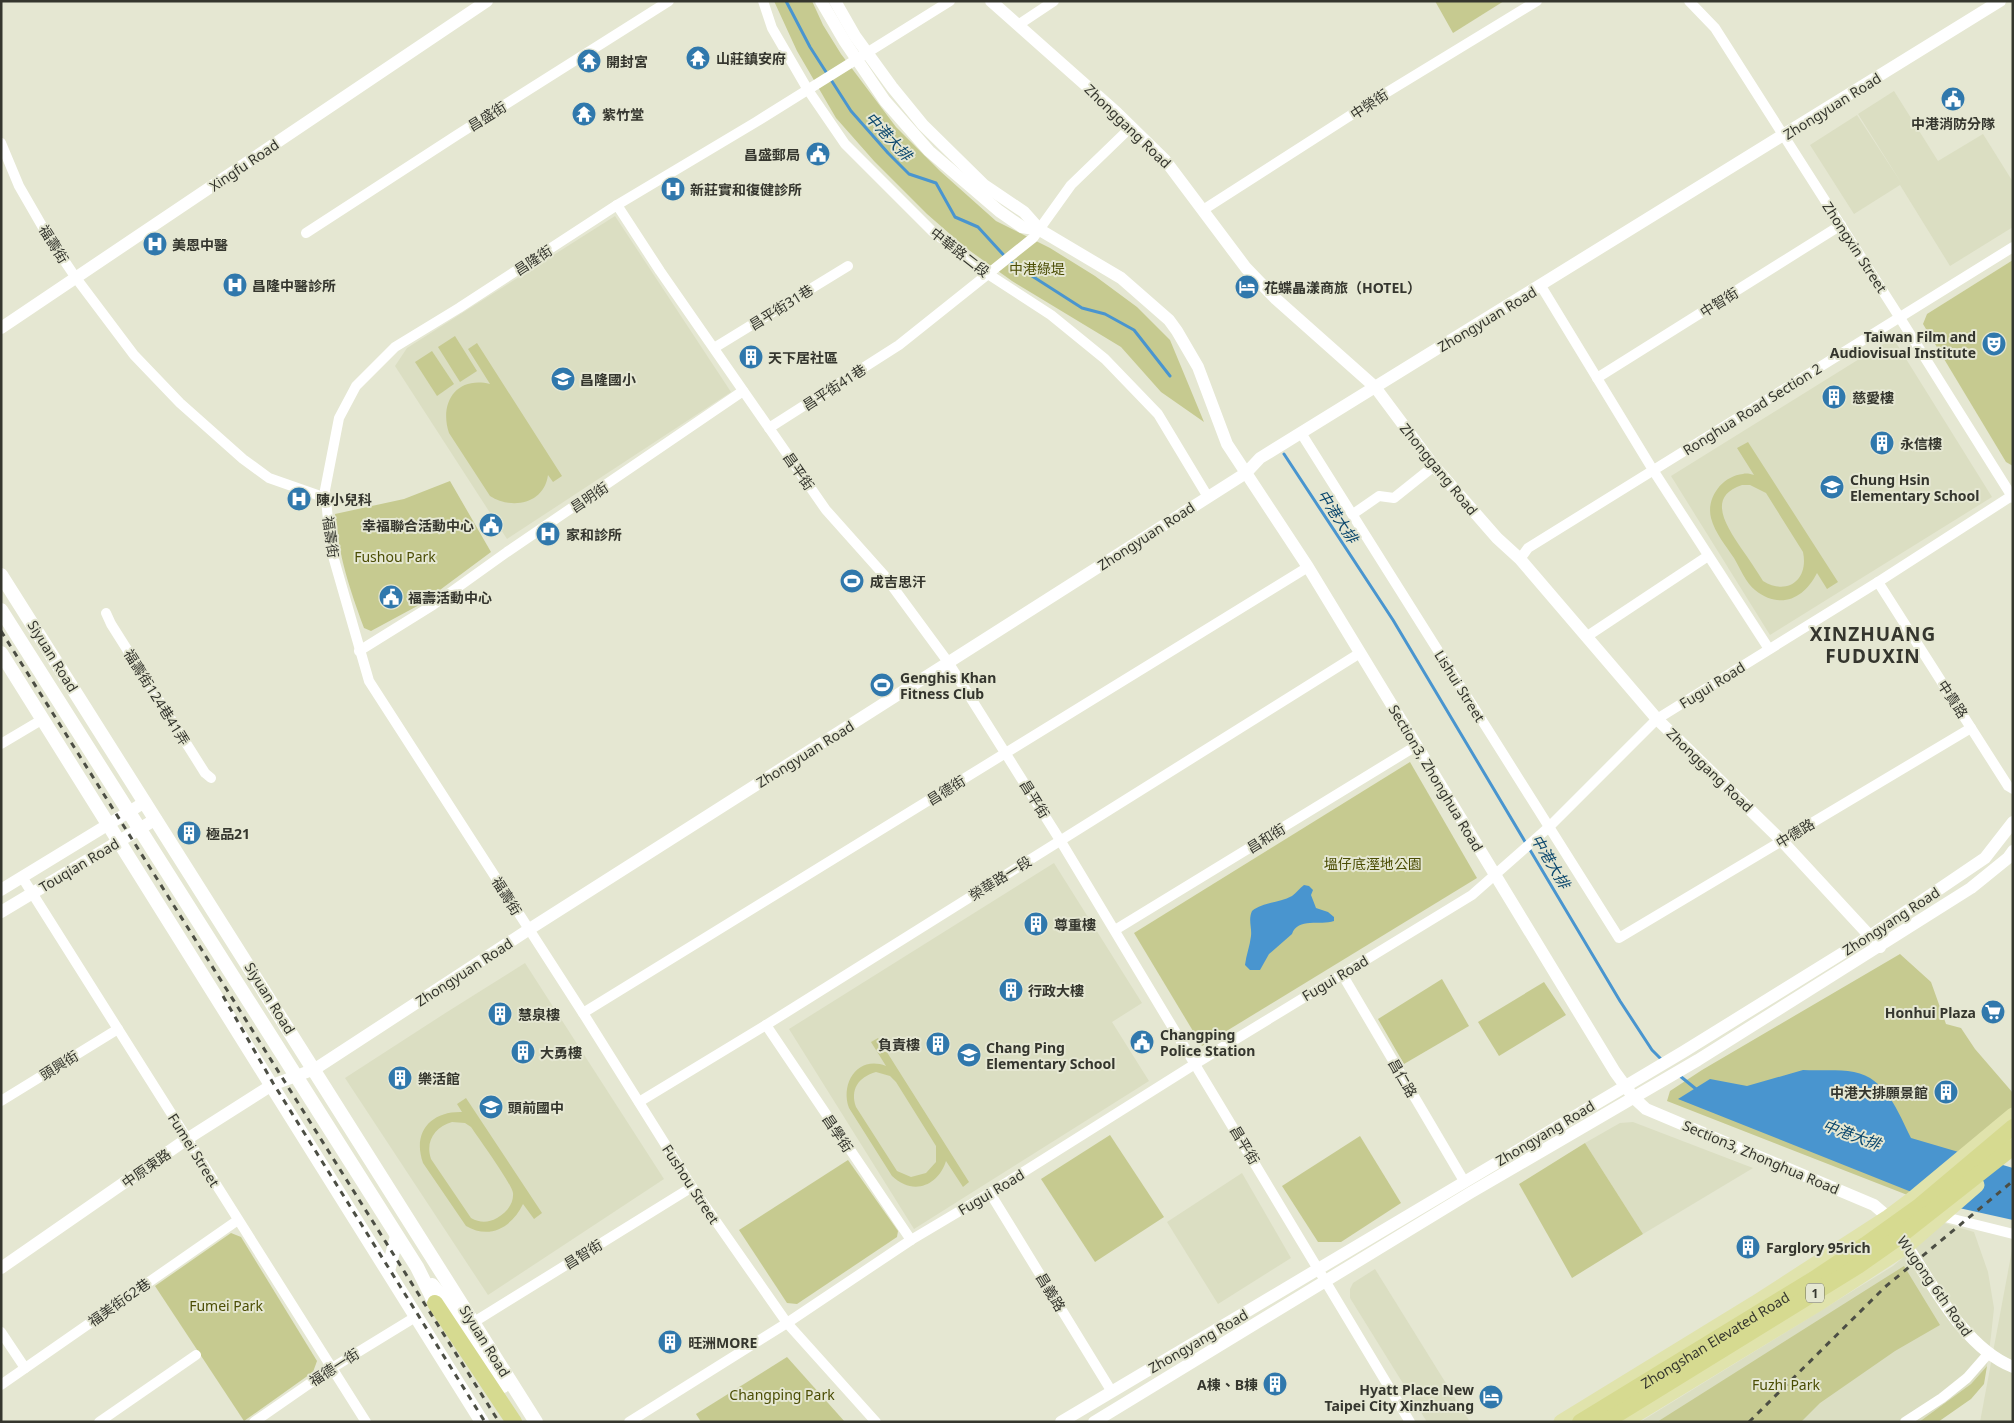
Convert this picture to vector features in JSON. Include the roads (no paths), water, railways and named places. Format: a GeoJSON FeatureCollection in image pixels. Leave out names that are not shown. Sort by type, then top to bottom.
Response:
{"type":"FeatureCollection","features":[{"type":"Feature","properties":{"kind":"highway","name":"Zhongshan Elevated Road"},"geometry":{"type":"LineString","coordinates":[[1580,1422],[1817,1277],[1865,1245],[1918,1208],[2013,1127]]}},
{"type":"Feature","properties":{"kind":"highway","name":"Zhongshan Elevated Road"},"geometry":{"type":"LineString","coordinates":[[1605,1422],[1858,1266],[1895,1240],[2008,1155],[2013,1134]]}},
{"type":"Feature","properties":{"kind":"highway"},"geometry":{"type":"LineString","coordinates":[[435,1303],[514,1422]]}},
{"type":"Feature","properties":{"kind":"main road","name":"Siyuan Road"},"geometry":{"type":"LineString","coordinates":[[1,575],[315,1069],[536,1422]]}},
{"type":"Feature","properties":{"kind":"main road","name":"Siyuan Road"},"geometry":{"type":"LineString","coordinates":[[1,610],[417,1267],[446,1326],[505,1422]]}},
{"type":"Feature","properties":{"kind":"main road"},"geometry":{"type":"LineString","coordinates":[[1,653],[120,840],[482,1422]]}},
{"type":"Feature","properties":{"kind":"main road","name":"1"},"geometry":{"type":"LineString","coordinates":[[1562,1422],[1756,1303],[1888,1217],[2013,1115]]}},
{"type":"Feature","properties":{"kind":"main road","name":"1"},"geometry":{"type":"LineString","coordinates":[[1911,1220],[1928,1205],[1966,1164],[1975,1147]]}},
{"type":"Feature","properties":{"kind":"main road","name":"1"},"geometry":{"type":"LineString","coordinates":[[1928,1205],[2008,1155]]}},
{"type":"Feature","properties":{"kind":"main road","name":"1"},"geometry":{"type":"LineString","coordinates":[[1624,1422],[1821,1302],[1907,1246],[2008,1155]]}},
{"type":"Feature","properties":{"kind":"main road","name":"1"},"geometry":{"type":"LineString","coordinates":[[1592,1422],[1845,1266],[1897,1231],[1974,1173],[2008,1155]]}},
{"type":"Feature","properties":{"kind":"main road"},"geometry":{"type":"LineString","coordinates":[[388,1271],[397,1236]]}},
{"type":"Feature","properties":{"kind":"main road","name":"Siyuan Road"},"geometry":{"type":"LineString","coordinates":[[417,1267],[460,1318],[525,1422]]}},
{"type":"Feature","properties":{"kind":"street","name":"Xingfu Road"},"geometry":{"type":"LineString","coordinates":[[1,328],[488,1]]}},
{"type":"Feature","properties":{"kind":"street","name":"昌盛街"},"geometry":{"type":"LineString","coordinates":[[306,234],[457,135],[670,1]]}},
{"type":"Feature","properties":{"kind":"street","name":"中華路二段"},"geometry":{"type":"LineString","coordinates":[[763,1],[772,28],[808,90],[845,144],[932,231],[988,274],[1051,315],[1105,359],[1158,414],[1208,497]]}},
{"type":"Feature","properties":{"kind":"street"},"geometry":{"type":"LineString","coordinates":[[821,1],[862,56]]}},
{"type":"Feature","properties":{"kind":"street"},"geometry":{"type":"LineString","coordinates":[[835,1],[854,36],[862,56]]}},
{"type":"Feature","properties":{"kind":"street"},"geometry":{"type":"LineString","coordinates":[[862,56],[950,1]]}},
{"type":"Feature","properties":{"kind":"street","name":"Zhonggang Road"},"geometry":{"type":"LineString","coordinates":[[991,1],[1165,160],[1252,275],[1276,299],[1375,387],[1434,466],[1497,538],[1520,559],[1658,719],[1782,841],[1880,947]]}},
{"type":"Feature","properties":{"kind":"street"},"geometry":{"type":"LineString","coordinates":[[1018,25],[1054,1]]}},
{"type":"Feature","properties":{"kind":"street","name":"中榮街"},"geometry":{"type":"LineString","coordinates":[[1202,210],[1376,99],[1537,1]]}},
{"type":"Feature","properties":{"kind":"street","name":"Zhongxin Street"},"geometry":{"type":"LineString","coordinates":[[1689,1],[1715,28],[2012,497]]}},
{"type":"Feature","properties":{"kind":"street","name":"Zhongyuan Road"},"geometry":{"type":"LineString","coordinates":[[296,1076],[315,1069],[528,930],[1246,473],[1260,458],[2000,1]]}},
{"type":"Feature","properties":{"kind":"street","name":"昌隆街"},"geometry":{"type":"LineString","coordinates":[[326,498],[325,490],[339,418],[356,386],[395,347],[459,308],[617,205],[862,56]]}},
{"type":"Feature","properties":{"kind":"street","name":"Section3, Zhonghua Road"},"geometry":{"type":"LineString","coordinates":[[862,56],[923,125],[959,162],[984,184],[1024,212],[1036,234],[1121,278],[1168,320],[1189,351],[1204,382],[1227,444],[1308,567],[1495,875],[1634,1098],[1646,1109],[1874,1205],[1888,1217]]}},
{"type":"Feature","properties":{"kind":"street","name":"昌平街41巷"},"geometry":{"type":"LineString","coordinates":[[769,428],[899,345],[997,268],[1036,234],[1071,185],[1131,127]]}},
{"type":"Feature","properties":{"kind":"street","name":"福壽街"},"geometry":{"type":"LineString","coordinates":[[1,143],[19,186],[76,278],[134,355],[206,428],[269,478],[326,498],[331,548],[359,651],[370,681],[528,930]]}},
{"type":"Feature","properties":{"kind":"street","name":"昌平街"},"geometry":{"type":"LineString","coordinates":[[617,205],[660,271],[826,510],[884,575],[948,662],[1006,752],[1115,930],[1410,1422]]}},
{"type":"Feature","properties":{"kind":"street","name":"中智街"},"geometry":{"type":"LineString","coordinates":[[1597,378],[1841,225]]}},
{"type":"Feature","properties":{"kind":"street","name":"Ronghua Road Section 2"},"geometry":{"type":"LineString","coordinates":[[1520,559],[1528,548],[2013,247]]}},
{"type":"Feature","properties":{"kind":"street","name":"昌平街31巷"},"geometry":{"type":"LineString","coordinates":[[714,348],[848,266]]}},
{"type":"Feature","properties":{"kind":"street"},"geometry":{"type":"LineString","coordinates":[[1541,286],[1653,470],[1769,649]]}},
{"type":"Feature","properties":{"kind":"street","name":"昌明街"},"geometry":{"type":"LineString","coordinates":[[359,651],[433,605],[507,552],[743,391]]}},
{"type":"Feature","properties":{"kind":"street","name":"Lishui Street"},"geometry":{"type":"LineString","coordinates":[[1298,435],[1353,514],[1619,938]]}},
{"type":"Feature","properties":{"kind":"street"},"geometry":{"type":"LineString","coordinates":[[1353,514],[1379,496],[1394,498],[1434,466]]}},
{"type":"Feature","properties":{"kind":"street","name":"Fugui Road"},"geometry":{"type":"LineString","coordinates":[[629,1422],[787,1323],[911,1240],[1472,895],[1549,827],[1658,719],[2012,497]]}},
{"type":"Feature","properties":{"kind":"street"},"geometry":{"type":"LineString","coordinates":[[1586,636],[1708,556]]}},
{"type":"Feature","properties":{"kind":"street","name":"昌德街"},"geometry":{"type":"LineString","coordinates":[[583,1013],[1308,567]]}},
{"type":"Feature","properties":{"kind":"street","name":"中貴路"},"geometry":{"type":"LineString","coordinates":[[1878,582],[2008,786],[2013,789]]}},
{"type":"Feature","properties":{"kind":"street","name":"福壽街124巷41弄"},"geometry":{"type":"LineString","coordinates":[[106,613],[163,707],[205,773],[211,778]]}},
{"type":"Feature","properties":{"kind":"street","name":"榮華路一段"},"geometry":{"type":"LineString","coordinates":[[639,1102],[766,1026],[1360,652]]}},
{"type":"Feature","properties":{"kind":"street"},"geometry":{"type":"LineString","coordinates":[[1,744],[43,719]]}},
{"type":"Feature","properties":{"kind":"street","name":"中德路"},"geometry":{"type":"LineString","coordinates":[[1619,938],[1971,728]]}},
{"type":"Feature","properties":{"kind":"street","name":"昌和街"},"geometry":{"type":"LineString","coordinates":[[1115,930],[1416,746]]}},
{"type":"Feature","properties":{"kind":"street","name":"Touqian Road"},"geometry":{"type":"LineString","coordinates":[[1,890],[146,802]]}},
{"type":"Feature","properties":{"kind":"street","name":"Touqian Road"},"geometry":{"type":"LineString","coordinates":[[1,912],[156,819]]}},
{"type":"Feature","properties":{"kind":"street","name":"Zhongyang Road"},"geometry":{"type":"LineString","coordinates":[[1062,1422],[1683,1052],[1870,936],[1985,858],[2013,822]]}},
{"type":"Feature","properties":{"kind":"street","name":"Zhongyang Road"},"geometry":{"type":"LineString","coordinates":[[1094,1422],[1470,1193],[1698,1060],[1880,947],[1972,888],[2008,858],[2013,851]]}},
{"type":"Feature","properties":{"kind":"street","name":"Fumei Street"},"geometry":{"type":"LineString","coordinates":[[22,878],[366,1422]]}},
{"type":"Feature","properties":{"kind":"street","name":"Fushou Street"},"geometry":{"type":"LineString","coordinates":[[528,930],[583,1013],[692,1187],[787,1323],[876,1422]]}},
{"type":"Feature","properties":{"kind":"street","name":"昌仁路"},"geometry":{"type":"LineString","coordinates":[[1342,974],[1464,1182]]}},
{"type":"Feature","properties":{"kind":"street","name":"昌學街"},"geometry":{"type":"LineString","coordinates":[[766,1026],[911,1240]]}},
{"type":"Feature","properties":{"kind":"street","name":"頭興街"},"geometry":{"type":"LineString","coordinates":[[1,1101],[118,1029]]}},
{"type":"Feature","properties":{"kind":"street","name":"中原東路"},"geometry":{"type":"LineString","coordinates":[[1,1268],[187,1139],[272,1085],[296,1076]]}},
{"type":"Feature","properties":{"kind":"street"},"geometry":{"type":"LineString","coordinates":[[1975,1147],[2008,1155]]}},
{"type":"Feature","properties":{"kind":"street","name":"昌智街"},"geometry":{"type":"LineString","coordinates":[[474,1322],[692,1187]]}},
{"type":"Feature","properties":{"kind":"street","name":"昌義路"},"geometry":{"type":"LineString","coordinates":[[990,1193],[1112,1392]]}},
{"type":"Feature","properties":{"kind":"street"},"geometry":{"type":"LineString","coordinates":[[1941,1216],[2013,1234]]}},
{"type":"Feature","properties":{"kind":"street","name":"Wugong 6th Road"},"geometry":{"type":"LineString","coordinates":[[1888,1217],[1959,1324],[1972,1340],[1988,1354],[2013,1367]]}},
{"type":"Feature","properties":{"kind":"street","name":"福美街62巷"},"geometry":{"type":"LineString","coordinates":[[1,1386],[238,1220]]}},
{"type":"Feature","properties":{"kind":"street","name":"福德一街"},"geometry":{"type":"LineString","coordinates":[[254,1422],[332,1368],[416,1316]]}},
{"type":"Feature","properties":{"kind":"street"},"geometry":{"type":"LineString","coordinates":[[1,1332],[25,1368]]}},
{"type":"Feature","properties":{"kind":"street"},"geometry":{"type":"LineString","coordinates":[[1905,1422],[1942,1398],[1967,1378],[1988,1354]]}},
{"type":"Feature","properties":{"kind":"street"},"geometry":{"type":"LineString","coordinates":[[99,1422],[196,1355]]}},
{"type":"Feature","properties":{"kind":"water"},"geometry":{"type":"Polygon","coordinates":[[[1304,885],[1309,886],[1313,890],[1311,895],[1316,908],[1328,912],[1334,917],[1334,921],[1299,926],[1269,954],[1260,970],[1250,970],[1245,965],[1251,936],[1250,917],[1252,911],[1261,906],[1292,896],[1304,885]]]}},
{"type":"Feature","properties":{"kind":"water"},"geometry":{"type":"Polygon","coordinates":[[[1803,1070],[1848,1071],[1865,1075],[1875,1081],[1890,1098],[1911,1138],[2013,1168],[2013,1220],[1959,1208],[1909,1191],[1678,1099],[1710,1079],[1747,1086],[1803,1070]]]}},
{"type":"Feature","properties":{"kind":"waterway","name":"中港大排"},"geometry":{"type":"LineString","coordinates":[[786,1],[810,47],[851,111],[909,174],[936,183],[955,217],[978,227],[1010,262],[1082,308],[1105,314],[1134,330],[1170,376]]}},
{"type":"Feature","properties":{"kind":"waterway","name":"中港大排"},"geometry":{"type":"LineString","coordinates":[[1284,454],[1393,620],[1620,1001],[1652,1050],[1662,1060]]}},
{"type":"Feature","properties":{"kind":"waterway","name":"中港大排"},"geometry":{"type":"LineString","coordinates":[[1680,1076],[1696,1089]]}},
{"type":"Feature","properties":{"kind":"railway"},"geometry":{"type":"LineString","coordinates":[[1,631],[499,1422]]}},
{"type":"Feature","properties":{"kind":"railway"},"geometry":{"type":"LineString","coordinates":[[223,996],[273,1083],[485,1422]]}},
{"type":"Feature","properties":{"kind":"railway"},"geometry":{"type":"LineString","coordinates":[[1749,1422],[1885,1287],[2013,1181]]}},
{"type":"Feature","properties":{"kind":"place","name":"山莊鎮安府"},"geometry":{"type":"Point","coordinates":[698,58]}},
{"type":"Feature","properties":{"kind":"place","name":"開封宮"},"geometry":{"type":"Point","coordinates":[589,61]}},
{"type":"Feature","properties":{"kind":"place","name":"中港消防分隊"},"geometry":{"type":"Point","coordinates":[1953,99]}},
{"type":"Feature","properties":{"kind":"place","name":"紫竹堂"},"geometry":{"type":"Point","coordinates":[584,114]}},
{"type":"Feature","properties":{"kind":"place","name":"昌盛郵局"},"geometry":{"type":"Point","coordinates":[818,154]}},
{"type":"Feature","properties":{"kind":"place","name":"新莊實和復健診所"},"geometry":{"type":"Point","coordinates":[673,189]}},
{"type":"Feature","properties":{"kind":"place","name":"美恩中醫"},"geometry":{"type":"Point","coordinates":[155,244]}},
{"type":"Feature","properties":{"kind":"place","name":"昌隆中醫診所"},"geometry":{"type":"Point","coordinates":[235,285]}},
{"type":"Feature","properties":{"kind":"place","name":"花蝶晶漾商旅（HOTEL）"},"geometry":{"type":"Point","coordinates":[1247,287]}},
{"type":"Feature","properties":{"kind":"place","name":"Taiwan Film and Audiovisual Institute"},"geometry":{"type":"Point","coordinates":[1994,344]}},
{"type":"Feature","properties":{"kind":"place","name":"天下居社區"},"geometry":{"type":"Point","coordinates":[751,357]}},
{"type":"Feature","properties":{"kind":"place","name":"昌隆國小"},"geometry":{"type":"Point","coordinates":[563,379]}},
{"type":"Feature","properties":{"kind":"place","name":"慈愛樓"},"geometry":{"type":"Point","coordinates":[1834,397]}},
{"type":"Feature","properties":{"kind":"place","name":"永信樓"},"geometry":{"type":"Point","coordinates":[1882,443]}},
{"type":"Feature","properties":{"kind":"place","name":"Chung Hsin Elementary School"},"geometry":{"type":"Point","coordinates":[1832,487]}},
{"type":"Feature","properties":{"kind":"place","name":"陳小兒科"},"geometry":{"type":"Point","coordinates":[299,499]}},
{"type":"Feature","properties":{"kind":"place","name":"幸福聯合活動中心"},"geometry":{"type":"Point","coordinates":[491,525]}},
{"type":"Feature","properties":{"kind":"place","name":"家和診所"},"geometry":{"type":"Point","coordinates":[548,534]}},
{"type":"Feature","properties":{"kind":"place","name":"成吉思汗"},"geometry":{"type":"Point","coordinates":[852,581]}},
{"type":"Feature","properties":{"kind":"place","name":"福壽活動中心"},"geometry":{"type":"Point","coordinates":[391,597]}},
{"type":"Feature","properties":{"kind":"place","name":"Genghis Khan Fitness Club"},"geometry":{"type":"Point","coordinates":[882,685]}},
{"type":"Feature","properties":{"kind":"place","name":"極品21"},"geometry":{"type":"Point","coordinates":[189,833]}},
{"type":"Feature","properties":{"kind":"place","name":"尊重樓"},"geometry":{"type":"Point","coordinates":[1036,924]}},
{"type":"Feature","properties":{"kind":"place","name":"行政大樓"},"geometry":{"type":"Point","coordinates":[1011,990]}},
{"type":"Feature","properties":{"kind":"place","name":"Honhui Plaza"},"geometry":{"type":"Point","coordinates":[1993,1012]}},
{"type":"Feature","properties":{"kind":"place","name":"慧泉樓"},"geometry":{"type":"Point","coordinates":[500,1014]}},
{"type":"Feature","properties":{"kind":"place","name":"Changping Police Station"},"geometry":{"type":"Point","coordinates":[1142,1042]}},
{"type":"Feature","properties":{"kind":"place","name":"負責樓"},"geometry":{"type":"Point","coordinates":[938,1044]}},
{"type":"Feature","properties":{"kind":"place","name":"大勇樓"},"geometry":{"type":"Point","coordinates":[523,1052]}},
{"type":"Feature","properties":{"kind":"place","name":"Chang Ping Elementary School"},"geometry":{"type":"Point","coordinates":[969,1055]}},
{"type":"Feature","properties":{"kind":"place","name":"樂活館"},"geometry":{"type":"Point","coordinates":[400,1078]}},
{"type":"Feature","properties":{"kind":"place","name":"中港大排願景館"},"geometry":{"type":"Point","coordinates":[1946,1092]}},
{"type":"Feature","properties":{"kind":"place","name":"頭前國中"},"geometry":{"type":"Point","coordinates":[491,1107]}},
{"type":"Feature","properties":{"kind":"place","name":"Farglory 95rich"},"geometry":{"type":"Point","coordinates":[1748,1247]}},
{"type":"Feature","properties":{"kind":"place","name":"旺洲MORE"},"geometry":{"type":"Point","coordinates":[670,1342]}},
{"type":"Feature","properties":{"kind":"place","name":"A棟、B棟"},"geometry":{"type":"Point","coordinates":[1275,1384]}},
{"type":"Feature","properties":{"kind":"place","name":"Hyatt Place New Taipei City Xinzhuang"},"geometry":{"type":"Point","coordinates":[1491,1397]}},
{"type":"Feature","properties":{"kind":"district","name":"XINZHUANG FUDUXIN"},"geometry":{"type":"Point","coordinates":[1873,645]}},
{"type":"Feature","properties":{"kind":"park label","name":"中港綠堤"},"geometry":{"type":"Point","coordinates":[1037,268]}},
{"type":"Feature","properties":{"kind":"park label","name":"Fushou Park"},"geometry":{"type":"Point","coordinates":[395,556]}},
{"type":"Feature","properties":{"kind":"park label","name":"塭仔底溼地公園"},"geometry":{"type":"Point","coordinates":[1373,863]}},
{"type":"Feature","properties":{"kind":"park label","name":"Fumei Park"},"geometry":{"type":"Point","coordinates":[226,1305]}},
{"type":"Feature","properties":{"kind":"park label","name":"Fuzhi Park"},"geometry":{"type":"Point","coordinates":[1786,1384]}},
{"type":"Feature","properties":{"kind":"park label","name":"Changping Park"},"geometry":{"type":"Point","coordinates":[782,1394]}}]}
